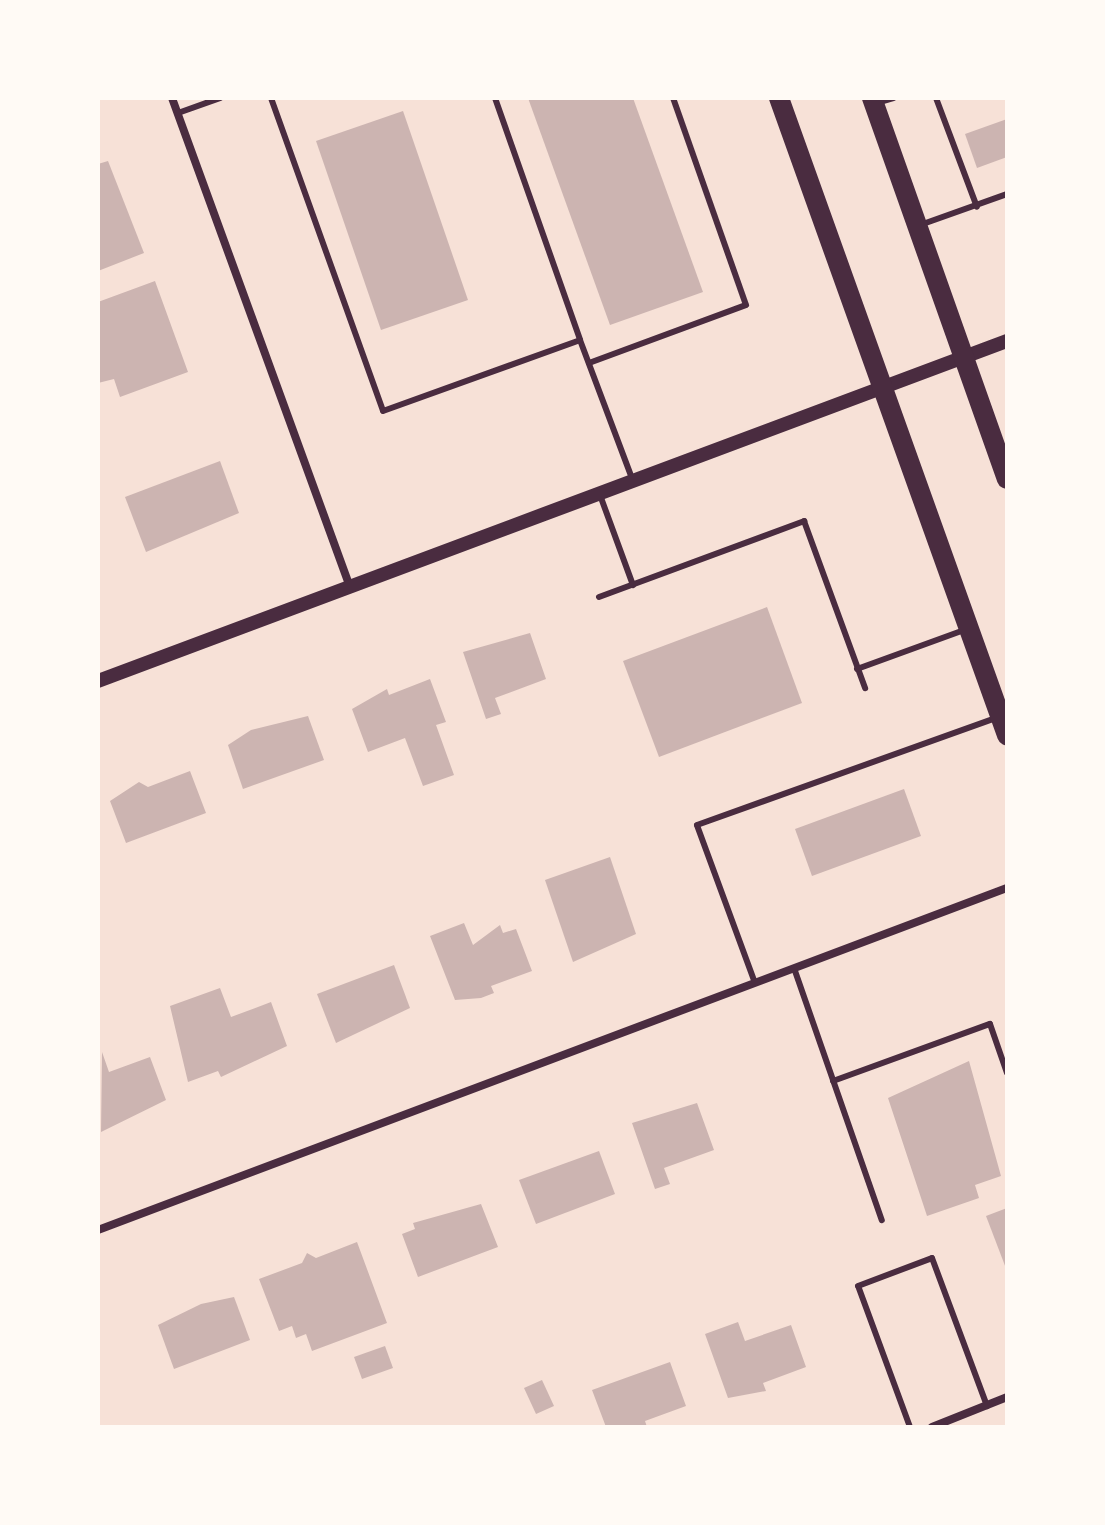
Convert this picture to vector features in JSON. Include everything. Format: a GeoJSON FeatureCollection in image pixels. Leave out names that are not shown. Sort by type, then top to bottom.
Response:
{"type":"FeatureCollection","features":[{"type":"Feature","properties":{"kind":"main road"},"geometry":{"type":"LineString","coordinates":[[779,98],[1004,726]]}},
{"type":"Feature","properties":{"kind":"main road"},"geometry":{"type":"LineString","coordinates":[[879,100],[917,225],[1007,479]]}},
{"type":"Feature","properties":{"kind":"street"},"geometry":{"type":"LineString","coordinates":[[172,98],[350,587]]}},
{"type":"Feature","properties":{"kind":"street"},"geometry":{"type":"LineString","coordinates":[[98,681],[1007,341]]}},
{"type":"Feature","properties":{"kind":"street"},"geometry":{"type":"LineString","coordinates":[[98,1230],[1007,888]]}},
{"type":"Feature","properties":{"kind":"street"},"geometry":{"type":"LineString","coordinates":[[932,1427],[1007,1397]]}},
{"type":"Feature","properties":{"kind":"lane"},"geometry":{"type":"LineString","coordinates":[[178,113],[220,98]]}},
{"type":"Feature","properties":{"kind":"lane"},"geometry":{"type":"LineString","coordinates":[[271,98],[383,411],[580,340]]}},
{"type":"Feature","properties":{"kind":"lane"},"geometry":{"type":"LineString","coordinates":[[495,98],[633,481]]}},
{"type":"Feature","properties":{"kind":"lane"},"geometry":{"type":"LineString","coordinates":[[589,363],[746,305],[673,98]]}},
{"type":"Feature","properties":{"kind":"lane"},"geometry":{"type":"LineString","coordinates":[[936,98],[977,207]]}},
{"type":"Feature","properties":{"kind":"lane"},"geometry":{"type":"LineString","coordinates":[[917,225],[977,207],[1007,194]]}},
{"type":"Feature","properties":{"kind":"lane"},"geometry":{"type":"LineString","coordinates":[[599,494],[633,585]]}},
{"type":"Feature","properties":{"kind":"lane"},"geometry":{"type":"LineString","coordinates":[[599,597],[804,521],[865,688]]}},
{"type":"Feature","properties":{"kind":"lane"},"geometry":{"type":"LineString","coordinates":[[857,669],[969,628]]}},
{"type":"Feature","properties":{"kind":"lane"},"geometry":{"type":"LineString","coordinates":[[755,983],[697,825],[1004,726]]}},
{"type":"Feature","properties":{"kind":"lane"},"geometry":{"type":"LineString","coordinates":[[794,968],[882,1220]]}},
{"type":"Feature","properties":{"kind":"lane"},"geometry":{"type":"LineString","coordinates":[[833,1081],[990,1024],[1007,1073]]}},
{"type":"Feature","properties":{"kind":"lane"},"geometry":{"type":"LineString","coordinates":[[910,1427],[858,1286],[932,1258],[987,1406]]}},
{"type":"Feature","properties":{"kind":"building"},"geometry":{"type":"Polygon","coordinates":[[[528,98],[633,98],[703,292],[610,325],[528,98]]]}},
{"type":"Feature","properties":{"kind":"building"},"geometry":{"type":"Polygon","coordinates":[[[403,111],[468,300],[381,330],[316,141],[403,111]]]}},
{"type":"Feature","properties":{"kind":"building"},"geometry":{"type":"Polygon","coordinates":[[[1007,119],[1007,157],[977,168],[965,134],[1007,119]]]}},
{"type":"Feature","properties":{"kind":"building"},"geometry":{"type":"Polygon","coordinates":[[[108,161],[144,253],[98,271],[98,164],[108,161]]]}},
{"type":"Feature","properties":{"kind":"building"},"geometry":{"type":"Polygon","coordinates":[[[155,281],[188,372],[120,397],[114,379],[98,383],[98,302],[155,281]]]}},
{"type":"Feature","properties":{"kind":"building"},"geometry":{"type":"Polygon","coordinates":[[[220,461],[239,513],[146,552],[125,497],[220,461]]]}},
{"type":"Feature","properties":{"kind":"building"},"geometry":{"type":"Polygon","coordinates":[[[767,607],[802,703],[659,757],[623,661],[767,607]]]}},
{"type":"Feature","properties":{"kind":"building"},"geometry":{"type":"Polygon","coordinates":[[[530,633],[546,679],[495,698],[501,714],[486,719],[463,652],[530,633]]]}},
{"type":"Feature","properties":{"kind":"building"},"geometry":{"type":"Polygon","coordinates":[[[430,679],[446,722],[436,725],[454,775],[423,786],[405,738],[368,752],[352,709],[387,689],[389,695],[430,679]]]}},
{"type":"Feature","properties":{"kind":"building"},"geometry":{"type":"Polygon","coordinates":[[[308,716],[324,760],[243,789],[228,745],[251,730],[308,716]]]}},
{"type":"Feature","properties":{"kind":"building"},"geometry":{"type":"Polygon","coordinates":[[[190,771],[206,813],[126,843],[110,801],[139,782],[148,787],[190,771]]]}},
{"type":"Feature","properties":{"kind":"building"},"geometry":{"type":"Polygon","coordinates":[[[904,789],[921,836],[812,876],[795,829],[904,789]]]}},
{"type":"Feature","properties":{"kind":"building"},"geometry":{"type":"Polygon","coordinates":[[[610,857],[636,934],[573,962],[545,880],[610,857]]]}},
{"type":"Feature","properties":{"kind":"building"},"geometry":{"type":"Polygon","coordinates":[[[464,923],[473,945],[500,925],[503,933],[516,929],[532,971],[491,986],[494,993],[481,998],[455,1000],[430,936],[464,923]]]}},
{"type":"Feature","properties":{"kind":"building"},"geometry":{"type":"Polygon","coordinates":[[[394,965],[410,1008],[336,1043],[317,994],[394,965]]]}},
{"type":"Feature","properties":{"kind":"building"},"geometry":{"type":"Polygon","coordinates":[[[220,988],[231,1017],[271,1002],[287,1046],[221,1077],[218,1071],[188,1082],[170,1006],[220,988]]]}},
{"type":"Feature","properties":{"kind":"building"},"geometry":{"type":"Polygon","coordinates":[[[102,1052],[109,1072],[150,1057],[166,1100],[101,1132],[102,1052]]]}},
{"type":"Feature","properties":{"kind":"building"},"geometry":{"type":"Polygon","coordinates":[[[969,1061],[1001,1176],[975,1185],[979,1198],[927,1216],[888,1098],[969,1061]]]}},
{"type":"Feature","properties":{"kind":"building"},"geometry":{"type":"Polygon","coordinates":[[[697,1103],[714,1150],[664,1168],[670,1184],[655,1189],[632,1123],[697,1103]]]}},
{"type":"Feature","properties":{"kind":"building"},"geometry":{"type":"Polygon","coordinates":[[[599,1151],[615,1194],[536,1224],[519,1180],[599,1151]]]}},
{"type":"Feature","properties":{"kind":"building"},"geometry":{"type":"Polygon","coordinates":[[[481,1204],[498,1247],[418,1277],[402,1234],[415,1229],[413,1223],[481,1204]]]}},
{"type":"Feature","properties":{"kind":"building"},"geometry":{"type":"Polygon","coordinates":[[[1007,1208],[1007,1271],[986,1216],[1007,1208]]]}},
{"type":"Feature","properties":{"kind":"building"},"geometry":{"type":"Polygon","coordinates":[[[357,1242],[387,1323],[312,1351],[306,1334],[296,1338],[292,1326],[279,1331],[259,1279],[302,1263],[307,1253],[316,1258],[357,1242]]]}},
{"type":"Feature","properties":{"kind":"building"},"geometry":{"type":"Polygon","coordinates":[[[234,1297],[250,1340],[174,1369],[158,1325],[201,1304],[234,1297]]]}},
{"type":"Feature","properties":{"kind":"building"},"geometry":{"type":"Polygon","coordinates":[[[738,1322],[745,1341],[791,1325],[806,1367],[763,1383],[766,1391],[728,1398],[705,1334],[738,1322]]]}},
{"type":"Feature","properties":{"kind":"building"},"geometry":{"type":"Polygon","coordinates":[[[385,1346],[393,1368],[362,1379],[354,1357],[385,1346]]]}},
{"type":"Feature","properties":{"kind":"building"},"geometry":{"type":"Polygon","coordinates":[[[670,1362],[686,1406],[645,1421],[647,1427],[606,1427],[592,1390],[670,1362]]]}},
{"type":"Feature","properties":{"kind":"building"},"geometry":{"type":"Polygon","coordinates":[[[542,1380],[554,1406],[536,1414],[524,1388],[542,1380]]]}}]}
